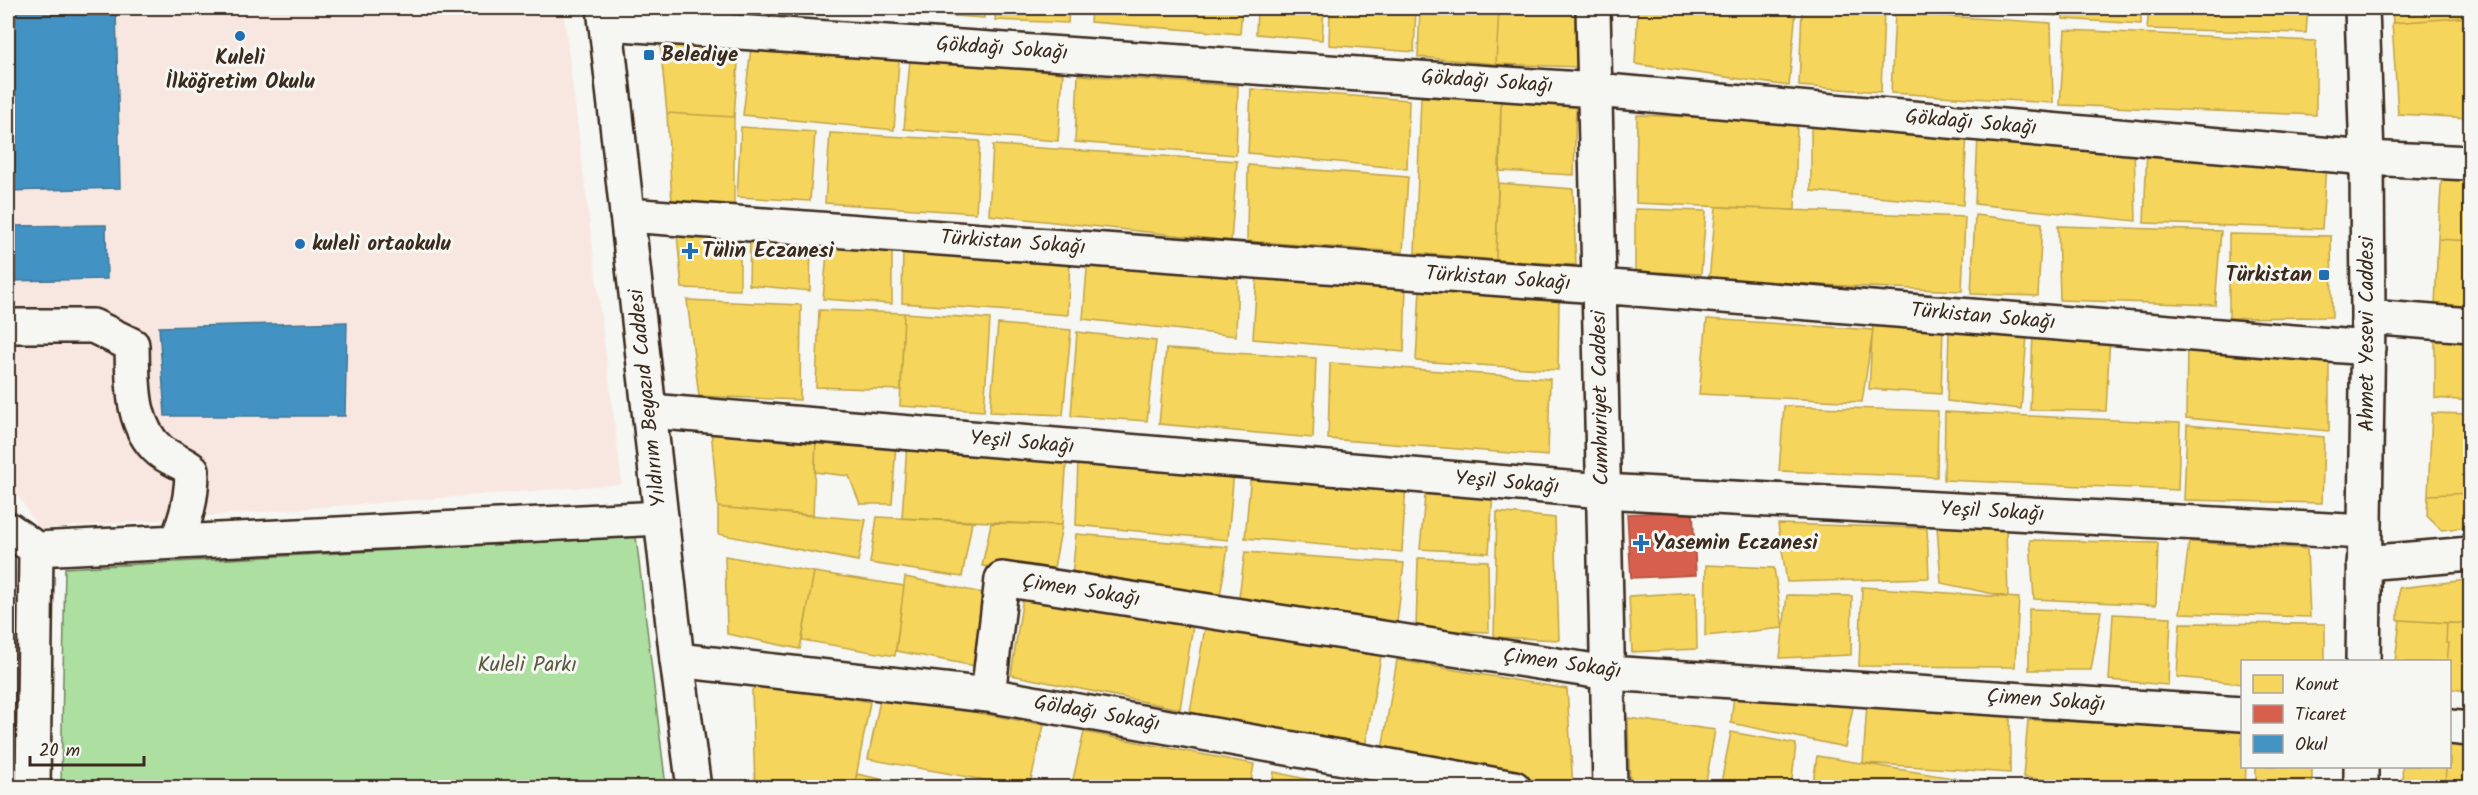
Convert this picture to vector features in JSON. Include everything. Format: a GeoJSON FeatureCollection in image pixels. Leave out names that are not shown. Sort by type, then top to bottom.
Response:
{"type":"FeatureCollection","features":[{"type":"Feature","properties":{"kind":"street","name":"Cumhuriyet Caddesi"},"geometry":{"type":"LineString","coordinates":[[1593,8],[1610,788]]}},
{"type":"Feature","properties":{"kind":"street","name":"Ahmet Yesevi Caddesi"},"geometry":{"type":"LineString","coordinates":[[2362,8],[2367,159],[2368,332],[2363,660]]}},
{"type":"Feature","properties":{"kind":"street","name":"Gökdağı Sokağı"},"geometry":{"type":"LineString","coordinates":[[605,15],[1595,90],[2367,159],[2470,163]]}},
{"type":"Feature","properties":{"kind":"street","name":"Yıldırım Beyazıd Caddesi"},"geometry":{"type":"LineString","coordinates":[[605,15],[677,660],[694,788]]}},
{"type":"Feature","properties":{"kind":"street","name":"Türkistan Sokağı"},"geometry":{"type":"LineString","coordinates":[[627,215],[1598,286],[2368,332],[2470,325]]}},
{"type":"Feature","properties":{"kind":"street"},"geometry":{"type":"LineString","coordinates":[[8,326],[93,326],[132,345],[135,400],[139,421],[159,450],[192,470],[192,491],[184,525],[176,542]]}},
{"type":"Feature","properties":{"kind":"street","name":"Yeşil Sokağı"},"geometry":{"type":"LineString","coordinates":[[650,411],[1603,491],[2470,554]]}},
{"type":"Feature","properties":{"kind":"street"},"geometry":{"type":"LineString","coordinates":[[8,529],[36,549],[662,518]]}},
{"type":"Feature","properties":{"kind":"street"},"geometry":{"type":"LineString","coordinates":[[33,788],[36,549]]}},
{"type":"Feature","properties":{"kind":"street","name":"Çimen Sokağı"},"geometry":{"type":"LineString","coordinates":[[988,695],[1002,579],[1608,673],[2241,714]]}},
{"type":"Feature","properties":{"kind":"street","name":"Göldağı Sokağı"},"geometry":{"type":"LineString","coordinates":[[677,660],[988,695],[1514,788]]}},
{"type":"Feature","properties":{"kind":"street"},"geometry":{"type":"LineString","coordinates":[[2451,728],[2470,729]]}},
{"type":"Feature","properties":{"kind":"street"},"geometry":{"type":"LineString","coordinates":[[2361,768],[2361,788]]}},
{"type":"Feature","properties":{"kind":"shaded area","name":"kuleli ortaokulu"},"geometry":{"type":"Polygon","coordinates":[[[8,8],[563,8],[622,484],[39,529],[8,480],[8,8]]]}},
{"type":"Feature","properties":{"kind":"green space","name":"Kuleli Parkı"},"geometry":{"type":"Polygon","coordinates":[[[636,537],[666,787],[61,787],[65,568],[636,537]]]}},
{"type":"Feature","properties":{"kind":"building: Konut"},"geometry":{"type":"Polygon","coordinates":[[[654,8],[735,8],[735,12],[654,10],[654,8]]]}},
{"type":"Feature","properties":{"kind":"building: Konut"},"geometry":{"type":"Polygon","coordinates":[[[749,8],[825,8],[826,15],[749,12],[749,8]]]}},
{"type":"Feature","properties":{"kind":"building: Konut"},"geometry":{"type":"Polygon","coordinates":[[[825,8],[984,8],[984,18],[825,8]]]}},
{"type":"Feature","properties":{"kind":"building: Konut"},"geometry":{"type":"Polygon","coordinates":[[[996,8],[1069,8],[1068,23],[995,20],[996,8]]]}},
{"type":"Feature","properties":{"kind":"building: Konut"},"geometry":{"type":"Polygon","coordinates":[[[1091,8],[1242,8],[1240,34],[1090,22],[1091,8]]]}},
{"type":"Feature","properties":{"kind":"building: Konut"},"geometry":{"type":"Polygon","coordinates":[[[1257,8],[1324,8],[1322,40],[1256,34],[1257,8]]]}},
{"type":"Feature","properties":{"kind":"building: Konut"},"geometry":{"type":"Polygon","coordinates":[[[1330,8],[1416,8],[1414,52],[1329,45],[1330,8]]]}},
{"type":"Feature","properties":{"kind":"building: Konut"},"geometry":{"type":"Polygon","coordinates":[[[1420,8],[1499,8],[1496,64],[1418,57],[1420,8]]]}},
{"type":"Feature","properties":{"kind":"building: Konut"},"geometry":{"type":"Polygon","coordinates":[[[1499,8],[1576,8],[1578,67],[1496,64],[1499,8]]]}},
{"type":"Feature","properties":{"kind":"building: Konut"},"geometry":{"type":"Polygon","coordinates":[[[1638,8],[1796,9],[1789,86],[1635,64],[1638,8]]]}},
{"type":"Feature","properties":{"kind":"building: Konut"},"geometry":{"type":"Polygon","coordinates":[[[1802,8],[1884,8],[1881,92],[1799,86],[1802,8]]]}},
{"type":"Feature","properties":{"kind":"building: Konut"},"geometry":{"type":"Polygon","coordinates":[[[2057,8],[2057,16],[1975,9],[2057,8]]]}},
{"type":"Feature","properties":{"kind":"building: Konut"},"geometry":{"type":"Polygon","coordinates":[[[2063,8],[2141,8],[2141,24],[2063,19],[2063,8]]]}},
{"type":"Feature","properties":{"kind":"building: Konut"},"geometry":{"type":"Polygon","coordinates":[[[2149,8],[2308,8],[2306,33],[2147,29],[2149,8]]]}},
{"type":"Feature","properties":{"kind":"building: Konut"},"geometry":{"type":"Polygon","coordinates":[[[2392,8],[2470,8],[2470,17],[2393,23],[2392,8]]]}},
{"type":"Feature","properties":{"kind":"building: Konut"},"geometry":{"type":"Polygon","coordinates":[[[1895,13],[2051,23],[2053,103],[1891,93],[1895,13]]]}},
{"type":"Feature","properties":{"kind":"building: Konut"},"geometry":{"type":"Polygon","coordinates":[[[2470,17],[2470,118],[2398,114],[2392,23],[2470,17]]]}},
{"type":"Feature","properties":{"kind":"building: Konut"},"geometry":{"type":"Polygon","coordinates":[[[2065,30],[2316,41],[2316,115],[2060,105],[2065,30]]]}},
{"type":"Feature","properties":{"kind":"building: Konut"},"geometry":{"type":"Polygon","coordinates":[[[660,43],[739,49],[734,117],[667,113],[660,43]]]}},
{"type":"Feature","properties":{"kind":"building: Konut"},"geometry":{"type":"Polygon","coordinates":[[[751,48],[899,60],[894,130],[743,115],[751,48]]]}},
{"type":"Feature","properties":{"kind":"building: Konut"},"geometry":{"type":"Polygon","coordinates":[[[910,60],[1063,73],[1058,141],[904,129],[910,60]]]}},
{"type":"Feature","properties":{"kind":"building: Konut"},"geometry":{"type":"Polygon","coordinates":[[[1078,75],[1238,86],[1236,155],[1075,142],[1078,75]]]}},
{"type":"Feature","properties":{"kind":"building: Konut"},"geometry":{"type":"Polygon","coordinates":[[[1251,89],[1409,100],[1407,169],[1248,153],[1251,89]]]}},
{"type":"Feature","properties":{"kind":"building: Konut"},"geometry":{"type":"Polygon","coordinates":[[[1421,97],[1501,100],[1496,260],[1415,253],[1421,97]]]}},
{"type":"Feature","properties":{"kind":"building: Konut"},"geometry":{"type":"Polygon","coordinates":[[[1501,100],[1576,105],[1574,175],[1500,171],[1501,100]]]}},
{"type":"Feature","properties":{"kind":"building: Konut"},"geometry":{"type":"Polygon","coordinates":[[[667,113],[734,117],[734,205],[672,203],[667,113]]]}},
{"type":"Feature","properties":{"kind":"building: Konut"},"geometry":{"type":"Polygon","coordinates":[[[1637,115],[1797,121],[1795,210],[1636,203],[1637,115]]]}},
{"type":"Feature","properties":{"kind":"building: Konut"},"geometry":{"type":"Polygon","coordinates":[[[1811,123],[1967,133],[1963,205],[1811,191],[1811,123]]]}},
{"type":"Feature","properties":{"kind":"building: Konut"},"geometry":{"type":"Polygon","coordinates":[[[741,127],[815,132],[810,201],[737,197],[741,127]]]}},
{"type":"Feature","properties":{"kind":"building: Konut"},"geometry":{"type":"Polygon","coordinates":[[[830,133],[980,141],[976,213],[825,203],[830,133]]]}},
{"type":"Feature","properties":{"kind":"building: Konut"},"geometry":{"type":"Polygon","coordinates":[[[1978,134],[2134,145],[2136,221],[1975,204],[1978,134]]]}},
{"type":"Feature","properties":{"kind":"building: Konut"},"geometry":{"type":"Polygon","coordinates":[[[993,145],[1237,161],[1231,241],[989,215],[993,145]]]}},
{"type":"Feature","properties":{"kind":"building: Konut"},"geometry":{"type":"Polygon","coordinates":[[[2147,147],[2326,163],[2322,229],[2144,223],[2147,147]]]}},
{"type":"Feature","properties":{"kind":"building: Konut"},"geometry":{"type":"Polygon","coordinates":[[[1248,165],[1408,177],[1403,252],[1247,241],[1248,165]]]}},
{"type":"Feature","properties":{"kind":"building: Konut"},"geometry":{"type":"Polygon","coordinates":[[[2442,170],[2470,172],[2470,241],[2438,239],[2442,170]]]}},
{"type":"Feature","properties":{"kind":"building: Konut"},"geometry":{"type":"Polygon","coordinates":[[[1498,183],[1573,189],[1576,265],[1496,260],[1498,183]]]}},
{"type":"Feature","properties":{"kind":"building: Konut"},"geometry":{"type":"Polygon","coordinates":[[[1716,207],[1965,217],[1962,291],[1709,280],[1716,207]]]}},
{"type":"Feature","properties":{"kind":"building: Konut"},"geometry":{"type":"Polygon","coordinates":[[[1635,209],[1706,211],[1701,274],[1635,271],[1635,209]]]}},
{"type":"Feature","properties":{"kind":"building: Konut"},"geometry":{"type":"Polygon","coordinates":[[[1975,215],[2042,223],[2038,296],[1971,294],[1975,215]]]}},
{"type":"Feature","properties":{"kind":"building: Konut"},"geometry":{"type":"Polygon","coordinates":[[[2058,226],[2221,231],[2215,305],[2060,300],[2058,226]]]}},
{"type":"Feature","properties":{"kind":"building: Konut"},"geometry":{"type":"Polygon","coordinates":[[[677,234],[740,234],[740,290],[682,288],[677,234]]]}},
{"type":"Feature","properties":{"kind":"building: Konut"},"geometry":{"type":"Polygon","coordinates":[[[2229,234],[2331,236],[2332,317],[2229,318],[2229,234]]]}},
{"type":"Feature","properties":{"kind":"building: Konut"},"geometry":{"type":"Polygon","coordinates":[[[750,236],[811,236],[810,291],[749,285],[750,236]]]}},
{"type":"Feature","properties":{"kind":"building: Konut"},"geometry":{"type":"Polygon","coordinates":[[[2438,239],[2470,241],[2470,306],[2435,305],[2438,239]]]}},
{"type":"Feature","properties":{"kind":"building: Konut"},"geometry":{"type":"Polygon","coordinates":[[[828,241],[892,246],[892,304],[823,299],[828,241]]]}},
{"type":"Feature","properties":{"kind":"building: Konut"},"geometry":{"type":"Polygon","coordinates":[[[903,247],[1070,254],[1068,315],[902,303],[903,247]]]}},
{"type":"Feature","properties":{"kind":"building: Konut"},"geometry":{"type":"Polygon","coordinates":[[[1088,257],[1238,270],[1236,336],[1083,319],[1088,257]]]}},
{"type":"Feature","properties":{"kind":"building: Konut"},"geometry":{"type":"Polygon","coordinates":[[[1257,275],[1406,283],[1404,352],[1253,339],[1257,275]]]}},
{"type":"Feature","properties":{"kind":"building: Konut"},"geometry":{"type":"Polygon","coordinates":[[[1420,289],[1559,300],[1558,370],[1416,361],[1420,289]]]}},
{"type":"Feature","properties":{"kind":"building: Konut"},"geometry":{"type":"Polygon","coordinates":[[[687,300],[801,305],[800,400],[699,396],[687,300]]]}},
{"type":"Feature","properties":{"kind":"building: Konut"},"geometry":{"type":"Polygon","coordinates":[[[819,310],[904,313],[901,390],[816,387],[819,310]]]}},
{"type":"Feature","properties":{"kind":"building: Konut"},"geometry":{"type":"Polygon","coordinates":[[[904,313],[990,319],[984,411],[900,406],[904,313]]]}},
{"type":"Feature","properties":{"kind":"building: Konut"},"geometry":{"type":"Polygon","coordinates":[[[1707,319],[1873,330],[1862,402],[1699,394],[1707,319]]]}},
{"type":"Feature","properties":{"kind":"building: Konut"},"geometry":{"type":"Polygon","coordinates":[[[1873,322],[1943,327],[1941,394],[1869,389],[1873,322]]]}},
{"type":"Feature","properties":{"kind":"building: Konut"},"geometry":{"type":"Polygon","coordinates":[[[998,324],[1071,330],[1063,415],[990,412],[998,324]]]}},
{"type":"Feature","properties":{"kind":"building: Konut"},"geometry":{"type":"Polygon","coordinates":[[[1949,331],[2027,336],[2021,409],[1947,401],[1949,331]]]}},
{"type":"Feature","properties":{"kind":"building: Konut"},"geometry":{"type":"Polygon","coordinates":[[[1077,332],[1156,341],[1147,421],[1071,416],[1077,332]]]}},
{"type":"Feature","properties":{"kind":"building: Konut"},"geometry":{"type":"Polygon","coordinates":[[[2033,332],[2110,334],[2106,411],[2030,410],[2033,332]]]}},
{"type":"Feature","properties":{"kind":"building: Konut"},"geometry":{"type":"Polygon","coordinates":[[[2435,337],[2470,338],[2470,401],[2435,398],[2435,337]]]}},
{"type":"Feature","properties":{"kind":"building: Konut"},"geometry":{"type":"Polygon","coordinates":[[[2187,343],[2329,355],[2329,431],[2186,418],[2187,343]]]}},
{"type":"Feature","properties":{"kind":"building: Konut"},"geometry":{"type":"Polygon","coordinates":[[[1166,349],[1316,358],[1313,438],[1159,424],[1166,349]]]}},
{"type":"Feature","properties":{"kind":"building: Konut"},"geometry":{"type":"Polygon","coordinates":[[[1330,363],[1550,379],[1548,456],[1328,439],[1330,363]]]}},
{"type":"Feature","properties":{"kind":"building: Konut"},"geometry":{"type":"Polygon","coordinates":[[[1784,406],[1938,411],[1937,477],[1779,471],[1784,406]]]}},
{"type":"Feature","properties":{"kind":"building: Konut"},"geometry":{"type":"Polygon","coordinates":[[[1945,412],[2180,423],[2178,490],[1944,480],[1945,412]]]}},
{"type":"Feature","properties":{"kind":"building: Konut"},"geometry":{"type":"Polygon","coordinates":[[[2432,413],[2470,414],[2470,493],[2428,495],[2432,413]]]}},
{"type":"Feature","properties":{"kind":"building: Konut"},"geometry":{"type":"Polygon","coordinates":[[[2187,425],[2324,437],[2322,503],[2184,500],[2187,425]]]}},
{"type":"Feature","properties":{"kind":"building: Konut"},"geometry":{"type":"Polygon","coordinates":[[[711,429],[816,437],[813,516],[718,507],[711,429]]]}},
{"type":"Feature","properties":{"kind":"building: Konut"},"geometry":{"type":"Polygon","coordinates":[[[816,437],[896,443],[892,504],[860,504],[849,476],[815,472],[816,437]]]}},
{"type":"Feature","properties":{"kind":"building: Konut"},"geometry":{"type":"Polygon","coordinates":[[[907,444],[1067,457],[1062,525],[902,518],[907,444]]]}},
{"type":"Feature","properties":{"kind":"building: Konut"},"geometry":{"type":"Polygon","coordinates":[[[1078,458],[1234,470],[1228,540],[1076,525],[1078,458]]]}},
{"type":"Feature","properties":{"kind":"building: Konut"},"geometry":{"type":"Polygon","coordinates":[[[1251,473],[1406,482],[1402,552],[1245,538],[1251,473]]]}},
{"type":"Feature","properties":{"kind":"building: Konut"},"geometry":{"type":"Polygon","coordinates":[[[1426,485],[1493,492],[1489,553],[1420,549],[1426,485]]]}},
{"type":"Feature","properties":{"kind":"building: Konut"},"geometry":{"type":"Polygon","coordinates":[[[2470,493],[2470,527],[2441,530],[2427,516],[2428,495],[2470,493]]]}},
{"type":"Feature","properties":{"kind":"building: Konut"},"geometry":{"type":"Polygon","coordinates":[[[718,507],[866,520],[858,561],[718,534],[718,507]]]}},
{"type":"Feature","properties":{"kind":"building: Konut"},"geometry":{"type":"Polygon","coordinates":[[[1497,512],[1555,518],[1559,640],[1494,637],[1497,512]]]}},
{"type":"Feature","properties":{"kind":"building: Konut"},"geometry":{"type":"Polygon","coordinates":[[[877,517],[972,522],[962,577],[870,563],[877,517]]]}},
{"type":"Feature","properties":{"kind":"building: Konut"},"geometry":{"type":"Polygon","coordinates":[[[991,523],[1062,525],[1053,573],[982,566],[991,523]]]}},
{"type":"Feature","properties":{"kind":"building: Konut"},"geometry":{"type":"Polygon","coordinates":[[[1778,524],[1927,528],[1929,578],[1787,582],[1778,524]]]}},
{"type":"Feature","properties":{"kind":"building: Konut"},"geometry":{"type":"Polygon","coordinates":[[[1937,526],[2006,530],[2008,597],[1941,583],[1937,526]]]}},
{"type":"Feature","properties":{"kind":"building: Konut"},"geometry":{"type":"Polygon","coordinates":[[[1076,534],[1228,547],[1219,603],[1072,578],[1076,534]]]}},
{"type":"Feature","properties":{"kind":"building: Konut"},"geometry":{"type":"Polygon","coordinates":[[[2030,540],[2158,543],[2156,605],[2034,599],[2030,540]]]}},
{"type":"Feature","properties":{"kind":"building: Konut"},"geometry":{"type":"Polygon","coordinates":[[[2189,542],[2307,549],[2310,617],[2180,613],[2189,542]]]}},
{"type":"Feature","properties":{"kind":"building: Konut"},"geometry":{"type":"Polygon","coordinates":[[[1245,552],[1404,563],[1396,631],[1238,604],[1245,552]]]}},
{"type":"Feature","properties":{"kind":"building: Konut"},"geometry":{"type":"Polygon","coordinates":[[[725,556],[814,572],[800,649],[727,634],[725,556]]]}},
{"type":"Feature","properties":{"kind":"building: Konut"},"geometry":{"type":"Polygon","coordinates":[[[1418,558],[1488,561],[1489,632],[1416,629],[1418,558]]]}},
{"type":"Feature","properties":{"kind":"building: Konut"},"geometry":{"type":"Polygon","coordinates":[[[1706,565],[1774,568],[1783,628],[1705,636],[1706,565]]]}},
{"type":"Feature","properties":{"kind":"building: Konut"},"geometry":{"type":"Polygon","coordinates":[[[814,572],[904,586],[895,656],[802,640],[814,572]]]}},
{"type":"Feature","properties":{"kind":"building: Konut"},"geometry":{"type":"Polygon","coordinates":[[[905,577],[983,593],[975,666],[896,651],[905,577]]]}},
{"type":"Feature","properties":{"kind":"building: Konut"},"geometry":{"type":"Polygon","coordinates":[[[2467,580],[2470,624],[2398,620],[2399,588],[2467,580]]]}},
{"type":"Feature","properties":{"kind":"building: Konut"},"geometry":{"type":"Polygon","coordinates":[[[2467,582],[2470,582],[2470,603],[2467,582]]]}},
{"type":"Feature","properties":{"kind":"building: Konut"},"geometry":{"type":"Polygon","coordinates":[[[1862,587],[2019,598],[2015,667],[1859,666],[1862,587]]]}},
{"type":"Feature","properties":{"kind":"building: Konut"},"geometry":{"type":"Polygon","coordinates":[[[1696,592],[1697,649],[1632,652],[1629,596],[1696,592]]]}},
{"type":"Feature","properties":{"kind":"building: Konut"},"geometry":{"type":"Polygon","coordinates":[[[1787,595],[1852,596],[1851,655],[1780,658],[1787,595]]]}},
{"type":"Feature","properties":{"kind":"building: Konut"},"geometry":{"type":"Polygon","coordinates":[[[1023,597],[1193,625],[1180,709],[1011,675],[1023,597]]]}},
{"type":"Feature","properties":{"kind":"building: Konut"},"geometry":{"type":"Polygon","coordinates":[[[2029,609],[2101,611],[2091,670],[2029,670],[2029,609]]]}},
{"type":"Feature","properties":{"kind":"building: Konut"},"geometry":{"type":"Polygon","coordinates":[[[2113,614],[2171,617],[2168,685],[2109,680],[2113,614]]]}},
{"type":"Feature","properties":{"kind":"building: Konut"},"geometry":{"type":"Polygon","coordinates":[[[2400,620],[2447,623],[2446,643],[2449,643],[2447,660],[2395,660],[2400,620]]]}},
{"type":"Feature","properties":{"kind":"building: Konut"},"geometry":{"type":"Polygon","coordinates":[[[2180,623],[2325,624],[2325,660],[2241,660],[2241,684],[2177,677],[2180,623]]]}},
{"type":"Feature","properties":{"kind":"building: Konut"},"geometry":{"type":"Polygon","coordinates":[[[2447,623],[2470,624],[2470,691],[2451,689],[2451,660],[2447,660],[2449,643],[2446,643],[2447,623]]]}},
{"type":"Feature","properties":{"kind":"building: Konut"},"geometry":{"type":"Polygon","coordinates":[[[1205,628],[1381,656],[1365,747],[1190,712],[1205,628]]]}},
{"type":"Feature","properties":{"kind":"building: Konut"},"geometry":{"type":"Polygon","coordinates":[[[1397,660],[1567,689],[1573,788],[1562,788],[1382,750],[1397,660]]]}},
{"type":"Feature","properties":{"kind":"building: Konut"},"geometry":{"type":"Polygon","coordinates":[[[762,681],[870,702],[854,788],[755,788],[752,690],[762,681]]]}},
{"type":"Feature","properties":{"kind":"building: Konut"},"geometry":{"type":"Polygon","coordinates":[[[1734,694],[1854,702],[1845,747],[1731,723],[1734,694]]]}},
{"type":"Feature","properties":{"kind":"building: Konut"},"geometry":{"type":"Polygon","coordinates":[[[881,695],[1044,725],[1029,788],[868,759],[881,695]]]}},
{"type":"Feature","properties":{"kind":"building: Konut"},"geometry":{"type":"Polygon","coordinates":[[[1867,704],[2010,711],[2010,773],[1863,763],[1867,704]]]}},
{"type":"Feature","properties":{"kind":"building: Konut"},"geometry":{"type":"Polygon","coordinates":[[[1628,718],[1715,730],[1705,788],[1630,788],[1628,718]]]}},
{"type":"Feature","properties":{"kind":"building: Konut"},"geometry":{"type":"Polygon","coordinates":[[[2028,720],[2241,729],[2241,768],[2246,768],[2245,788],[2098,788],[2023,777],[2028,720]]]}},
{"type":"Feature","properties":{"kind":"building: Konut"},"geometry":{"type":"Polygon","coordinates":[[[1084,732],[1254,764],[1250,788],[1071,788],[1084,732]]]}},
{"type":"Feature","properties":{"kind":"building: Konut"},"geometry":{"type":"Polygon","coordinates":[[[1731,732],[1796,744],[1791,788],[1720,788],[1731,732]]]}},
{"type":"Feature","properties":{"kind":"building: Konut"},"geometry":{"type":"Polygon","coordinates":[[[2451,744],[2470,745],[2470,788],[2445,788],[2446,768],[2451,768],[2451,744]]]}},
{"type":"Feature","properties":{"kind":"building: Konut"},"geometry":{"type":"Polygon","coordinates":[[[1817,756],[1972,781],[1971,788],[1812,788],[1817,756]]]}},
{"type":"Feature","properties":{"kind":"building: Konut"},"geometry":{"type":"Polygon","coordinates":[[[2256,768],[2312,768],[2312,788],[2256,788],[2256,768]]]}},
{"type":"Feature","properties":{"kind":"building: Konut"},"geometry":{"type":"Polygon","coordinates":[[[2402,768],[2446,768],[2445,788],[2403,788],[2402,768]]]}},
{"type":"Feature","properties":{"kind":"building: Konut"},"geometry":{"type":"Polygon","coordinates":[[[1274,772],[1348,788],[1272,788],[1274,772]]]}},
{"type":"Feature","properties":{"kind":"building: Konut"},"geometry":{"type":"Polygon","coordinates":[[[857,774],[923,788],[854,788],[857,774]]]}},
{"type":"Feature","properties":{"kind":"building: Ticaret"},"geometry":{"type":"Polygon","coordinates":[[[1693,511],[1696,575],[1631,578],[1627,514],[1693,511]]]}},
{"type":"Feature","properties":{"kind":"building: Okul"},"geometry":{"type":"Polygon","coordinates":[[[8,8],[116,8],[120,188],[8,191],[8,8]]]}},
{"type":"Feature","properties":{"kind":"building: Okul"},"geometry":{"type":"Polygon","coordinates":[[[106,225],[107,279],[8,281],[8,226],[106,225]]]}},
{"type":"Feature","properties":{"kind":"building: Okul"},"geometry":{"type":"Polygon","coordinates":[[[347,322],[345,416],[165,416],[159,327],[347,322]]]}},
{"type":"Feature","properties":{"kind":"place","name":"Kuleli İlköğretim Okulu"},"geometry":{"type":"Point","coordinates":[240,36]}},
{"type":"Feature","properties":{"kind":"place","name":"Belediye"},"geometry":{"type":"Point","coordinates":[649,55]}},
{"type":"Feature","properties":{"kind":"place","name":"kuleli ortaokulu"},"geometry":{"type":"Point","coordinates":[300,244]}},
{"type":"Feature","properties":{"kind":"place","name":"Tülin Eczanesi"},"geometry":{"type":"Point","coordinates":[690,251]}},
{"type":"Feature","properties":{"kind":"place","name":"Türkistan"},"geometry":{"type":"Point","coordinates":[2324,275]}},
{"type":"Feature","properties":{"kind":"place","name":"Yasemin Eczanesi"},"geometry":{"type":"Point","coordinates":[1641,543]}}]}
